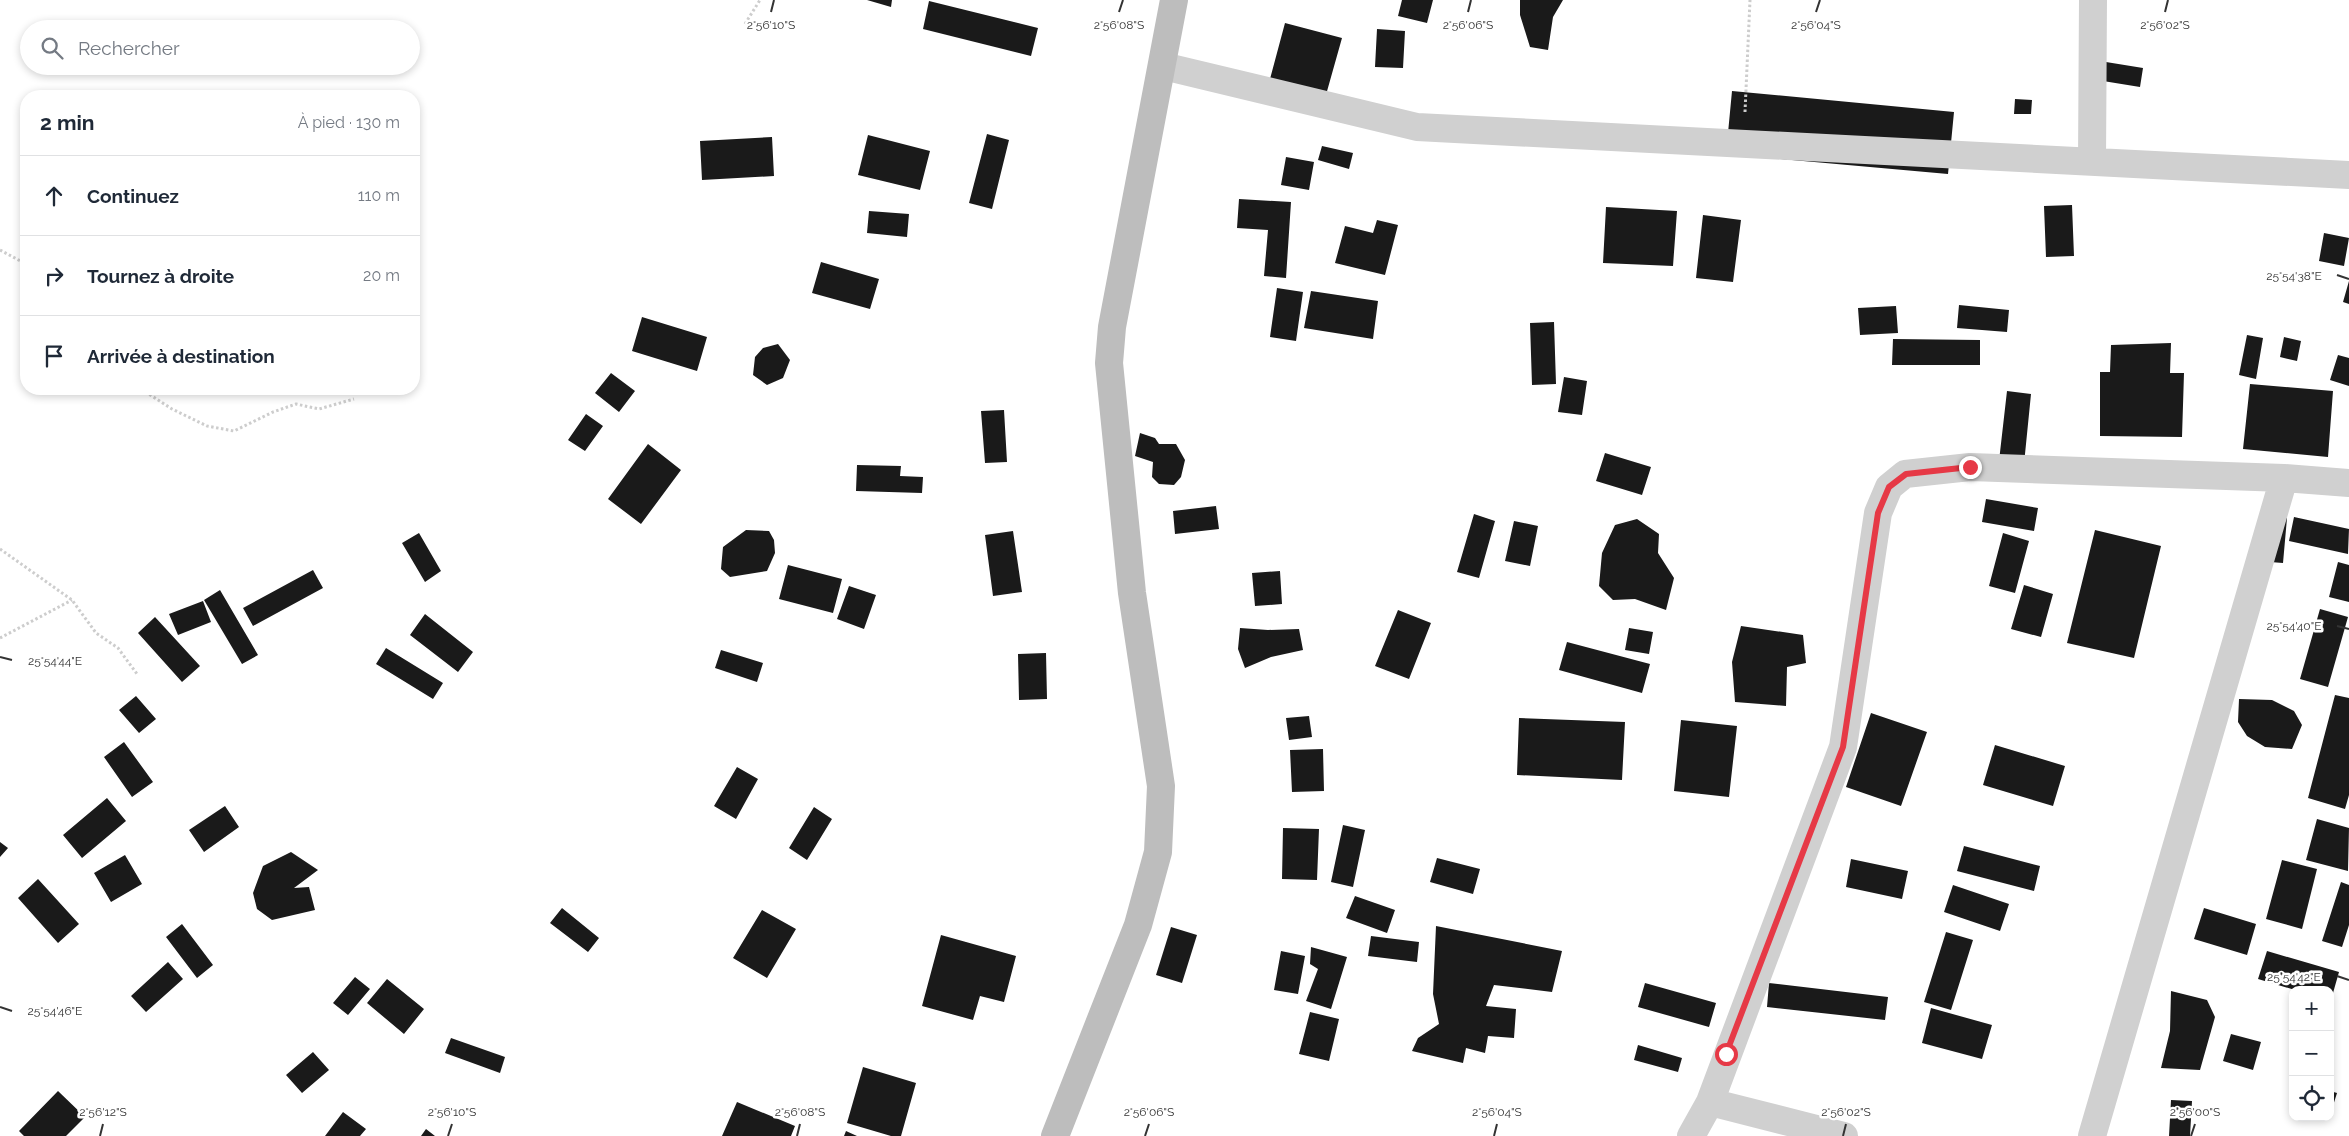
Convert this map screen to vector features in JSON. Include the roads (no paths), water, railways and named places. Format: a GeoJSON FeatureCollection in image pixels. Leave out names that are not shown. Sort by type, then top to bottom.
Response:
{"type":"FeatureCollection","features":[{"type":"Feature","properties":{"kind":"street"},"geometry":{"type":"LineString","coordinates":[[1054,1136],[1138,925],[1158,852],[1160,786],[1132,593],[1109,362],[1112,327],[1174,0]]}},
{"type":"Feature","properties":{"kind":"street"},"geometry":{"type":"LineString","coordinates":[[2092,161],[2093,0]]}},
{"type":"Feature","properties":{"kind":"street"},"geometry":{"type":"LineString","coordinates":[[1163,66],[1417,127],[2349,175]]}},
{"type":"Feature","properties":{"kind":"street"},"geometry":{"type":"LineString","coordinates":[[1691,1136],[1710,1102],[1843,747],[1878,513],[1889,487],[1906,474],[1970,467],[2349,482]]}},
{"type":"Feature","properties":{"kind":"street"},"geometry":{"type":"LineString","coordinates":[[2092,1136],[2284,478]]}},
{"type":"Feature","properties":{"kind":"street"},"geometry":{"type":"LineString","coordinates":[[1710,1102],[1844,1136]]}}]}
